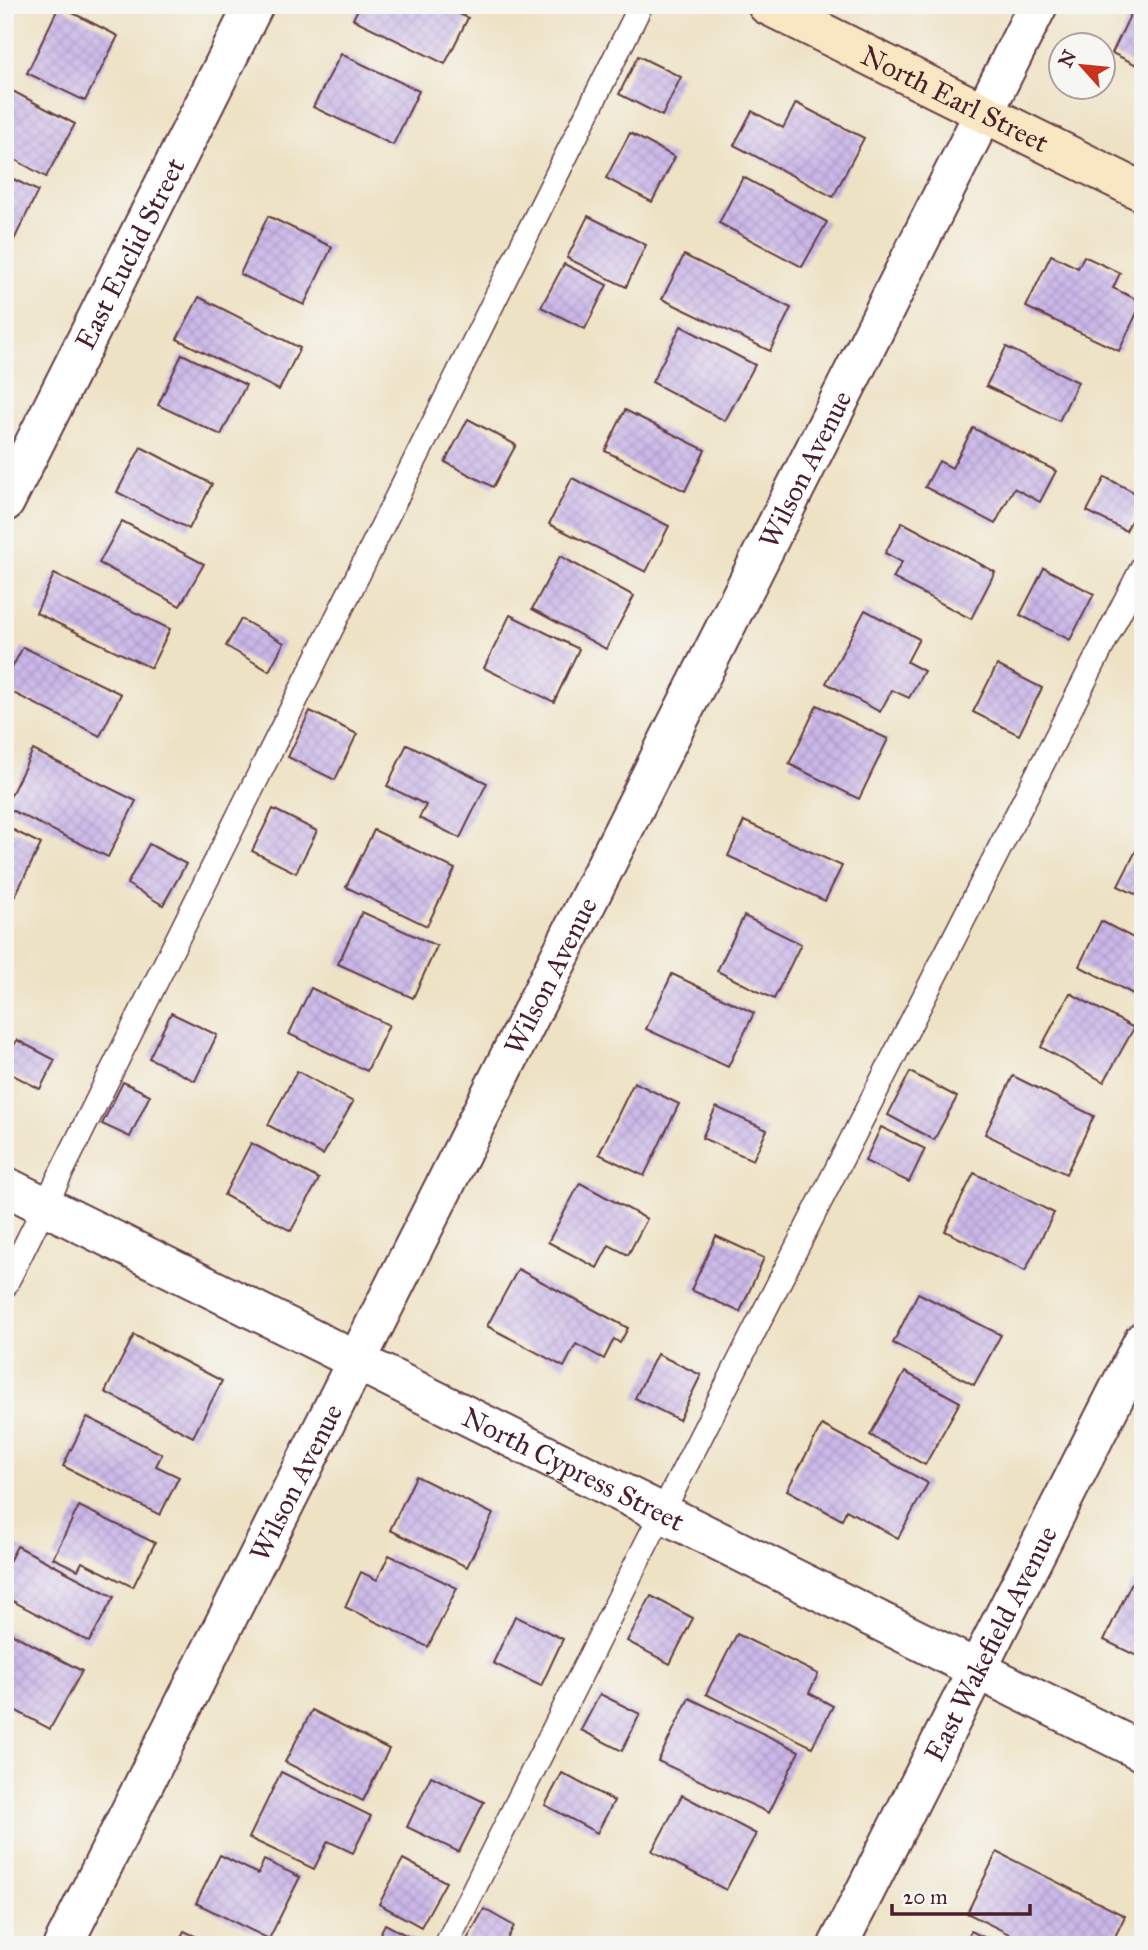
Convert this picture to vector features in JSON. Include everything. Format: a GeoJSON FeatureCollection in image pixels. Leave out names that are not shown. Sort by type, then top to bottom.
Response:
{"type":"FeatureCollection","features":[{"type":"Feature","properties":{"kind":"street","name":"East Euclid Street"},"geometry":{"type":"LineString","coordinates":[[5,502],[254,5]]}},
{"type":"Feature","properties":{"kind":"street","name":"North Earl Street"},"geometry":{"type":"LineString","coordinates":[[767,5],[1143,192]]}},
{"type":"Feature","properties":{"kind":"street","name":"Wilson Avenue"},"geometry":{"type":"LineString","coordinates":[[64,1945],[981,113],[1038,5]]}},
{"type":"Feature","properties":{"kind":"street","name":"North Cypress Street"},"geometry":{"type":"LineString","coordinates":[[5,1186],[354,1362],[1143,1752]]}},
{"type":"Feature","properties":{"kind":"street","name":"East Wakefield Avenue"},"geometry":{"type":"LineString","coordinates":[[838,1945],[1143,1341]]}},
{"type":"Feature","properties":{"kind":"lane"},"geometry":{"type":"LineString","coordinates":[[5,1286],[640,5]]}},
{"type":"Feature","properties":{"kind":"lane"},"geometry":{"type":"LineString","coordinates":[[446,1945],[662,1512],[1143,566]]}},
{"type":"Feature","properties":{"kind":"building"},"geometry":{"type":"Polygon","coordinates":[[[360,5],[441,5],[468,18],[445,64],[353,19],[360,5]]]}},
{"type":"Feature","properties":{"kind":"building"},"geometry":{"type":"Polygon","coordinates":[[[1135,5],[1143,5],[1143,68],[1116,55],[1116,45],[1135,5]]]}},
{"type":"Feature","properties":{"kind":"building"},"geometry":{"type":"Polygon","coordinates":[[[59,6],[118,36],[85,101],[27,73],[59,6]]]}},
{"type":"Feature","properties":{"kind":"building"},"geometry":{"type":"Polygon","coordinates":[[[341,54],[419,91],[393,145],[313,107],[341,54]]]}},
{"type":"Feature","properties":{"kind":"building"},"geometry":{"type":"Polygon","coordinates":[[[638,56],[681,77],[662,116],[619,94],[638,56]]]}},
{"type":"Feature","properties":{"kind":"building"},"geometry":{"type":"Polygon","coordinates":[[[5,87],[75,124],[46,177],[5,154],[5,87]]]}},
{"type":"Feature","properties":{"kind":"building"},"geometry":{"type":"Polygon","coordinates":[[[796,103],[864,138],[833,197],[734,145],[752,111],[783,128],[796,103]]]}},
{"type":"Feature","properties":{"kind":"building"},"geometry":{"type":"Polygon","coordinates":[[[630,133],[675,157],[652,202],[606,178],[630,133]]]}},
{"type":"Feature","properties":{"kind":"building"},"geometry":{"type":"Polygon","coordinates":[[[5,175],[38,191],[8,252],[5,251],[5,175]]]}},
{"type":"Feature","properties":{"kind":"building"},"geometry":{"type":"Polygon","coordinates":[[[743,177],[827,222],[802,267],[719,223],[743,177]]]}},
{"type":"Feature","properties":{"kind":"building"},"geometry":{"type":"Polygon","coordinates":[[[268,216],[332,247],[304,305],[240,274],[268,216]]]}},
{"type":"Feature","properties":{"kind":"building"},"geometry":{"type":"Polygon","coordinates":[[[588,216],[646,245],[626,287],[567,258],[588,216]]]}},
{"type":"Feature","properties":{"kind":"building"},"geometry":{"type":"Polygon","coordinates":[[[684,255],[791,308],[770,351],[662,299],[684,255]]]}},
{"type":"Feature","properties":{"kind":"building"},"geometry":{"type":"Polygon","coordinates":[[[1051,255],[1078,268],[1084,256],[1120,273],[1113,288],[1142,302],[1119,351],[1026,307],[1051,255]]]}},
{"type":"Feature","properties":{"kind":"building"},"geometry":{"type":"Polygon","coordinates":[[[564,264],[607,285],[585,329],[541,307],[564,264]]]}},
{"type":"Feature","properties":{"kind":"building"},"geometry":{"type":"Polygon","coordinates":[[[199,297],[300,348],[279,390],[177,339],[199,297]]]}},
{"type":"Feature","properties":{"kind":"building"},"geometry":{"type":"Polygon","coordinates":[[[681,326],[755,365],[725,421],[652,382],[681,326]]]}},
{"type":"Feature","properties":{"kind":"building"},"geometry":{"type":"Polygon","coordinates":[[[1006,347],[1078,382],[1059,421],[986,386],[1006,347]]]}},
{"type":"Feature","properties":{"kind":"building"},"geometry":{"type":"Polygon","coordinates":[[[182,354],[246,385],[221,435],[158,405],[182,354]]]}},
{"type":"Feature","properties":{"kind":"building"},"geometry":{"type":"Polygon","coordinates":[[[625,410],[705,450],[685,491],[605,451],[625,410]]]}},
{"type":"Feature","properties":{"kind":"building"},"geometry":{"type":"Polygon","coordinates":[[[468,419],[516,445],[493,487],[445,462],[468,419]]]}},
{"type":"Feature","properties":{"kind":"building"},"geometry":{"type":"Polygon","coordinates":[[[973,428],[1056,471],[1040,502],[1014,488],[995,524],[925,487],[939,461],[952,468],[973,428]]]}},
{"type":"Feature","properties":{"kind":"building"},"geometry":{"type":"Polygon","coordinates":[[[141,447],[212,484],[189,529],[117,492],[141,447]]]}},
{"type":"Feature","properties":{"kind":"building"},"geometry":{"type":"Polygon","coordinates":[[[1105,477],[1143,497],[1126,531],[1087,511],[1105,477]]]}},
{"type":"Feature","properties":{"kind":"building"},"geometry":{"type":"Polygon","coordinates":[[[572,478],[669,526],[646,572],[549,524],[572,478]]]}},
{"type":"Feature","properties":{"kind":"building"},"geometry":{"type":"Polygon","coordinates":[[[122,521],[204,564],[180,606],[99,563],[122,521]]]}},
{"type":"Feature","properties":{"kind":"building"},"geometry":{"type":"Polygon","coordinates":[[[902,522],[995,572],[971,619],[893,578],[902,562],[885,553],[902,522]]]}},
{"type":"Feature","properties":{"kind":"building"},"geometry":{"type":"Polygon","coordinates":[[[560,556],[634,596],[606,649],[532,609],[560,556]]]}},
{"type":"Feature","properties":{"kind":"building"},"geometry":{"type":"Polygon","coordinates":[[[1044,568],[1094,594],[1070,640],[1020,615],[1044,568]]]}},
{"type":"Feature","properties":{"kind":"building"},"geometry":{"type":"Polygon","coordinates":[[[54,574],[170,629],[151,668],[36,613],[54,574]]]}},
{"type":"Feature","properties":{"kind":"building"},"geometry":{"type":"Polygon","coordinates":[[[865,610],[919,639],[907,662],[924,671],[909,698],[892,690],[880,712],[826,683],[865,610]]]}},
{"type":"Feature","properties":{"kind":"building"},"geometry":{"type":"Polygon","coordinates":[[[510,615],[579,649],[554,702],[484,668],[510,615]]]}},
{"type":"Feature","properties":{"kind":"building"},"geometry":{"type":"Polygon","coordinates":[[[241,619],[284,643],[269,671],[226,646],[241,619]]]}},
{"type":"Feature","properties":{"kind":"building"},"geometry":{"type":"Polygon","coordinates":[[[23,647],[121,694],[100,736],[5,689],[5,681],[23,647]]]}},
{"type":"Feature","properties":{"kind":"building"},"geometry":{"type":"Polygon","coordinates":[[[997,665],[1042,688],[1019,735],[973,712],[997,665]]]}},
{"type":"Feature","properties":{"kind":"building"},"geometry":{"type":"Polygon","coordinates":[[[817,705],[888,739],[859,799],[789,764],[817,705]]]}},
{"type":"Feature","properties":{"kind":"building"},"geometry":{"type":"Polygon","coordinates":[[[310,711],[357,734],[335,780],[288,757],[310,711]]]}},
{"type":"Feature","properties":{"kind":"building"},"geometry":{"type":"Polygon","coordinates":[[[407,744],[487,783],[460,838],[419,818],[426,805],[387,786],[407,744]]]}},
{"type":"Feature","properties":{"kind":"building"},"geometry":{"type":"Polygon","coordinates":[[[33,750],[136,801],[108,857],[5,807],[33,750]]]}},
{"type":"Feature","properties":{"kind":"building"},"geometry":{"type":"Polygon","coordinates":[[[273,809],[317,831],[296,873],[252,851],[273,809]]]}},
{"type":"Feature","properties":{"kind":"building"},"geometry":{"type":"Polygon","coordinates":[[[744,821],[842,866],[825,901],[728,856],[744,821]]]}},
{"type":"Feature","properties":{"kind":"building"},"geometry":{"type":"Polygon","coordinates":[[[5,826],[41,844],[15,896],[5,892],[5,826]]]}},
{"type":"Feature","properties":{"kind":"building"},"geometry":{"type":"Polygon","coordinates":[[[374,830],[455,869],[427,926],[346,887],[374,830]]]}},
{"type":"Feature","properties":{"kind":"building"},"geometry":{"type":"Polygon","coordinates":[[[1143,837],[1143,898],[1118,886],[1143,837]]]}},
{"type":"Feature","properties":{"kind":"building"},"geometry":{"type":"Polygon","coordinates":[[[149,844],[186,864],[163,905],[127,884],[149,844]]]}},
{"type":"Feature","properties":{"kind":"building"},"geometry":{"type":"Polygon","coordinates":[[[362,912],[437,946],[413,998],[338,964],[362,912]]]}},
{"type":"Feature","properties":{"kind":"building"},"geometry":{"type":"Polygon","coordinates":[[[744,916],[801,944],[774,999],[717,971],[744,916]]]}},
{"type":"Feature","properties":{"kind":"building"},"geometry":{"type":"Polygon","coordinates":[[[1101,921],[1143,943],[1143,999],[1079,966],[1101,921]]]}},
{"type":"Feature","properties":{"kind":"building"},"geometry":{"type":"Polygon","coordinates":[[[672,974],[754,1013],[728,1067],[646,1029],[672,974]]]}},
{"type":"Feature","properties":{"kind":"building"},"geometry":{"type":"Polygon","coordinates":[[[311,988],[389,1025],[367,1071],[289,1034],[311,988]]]}},
{"type":"Feature","properties":{"kind":"building"},"geometry":{"type":"Polygon","coordinates":[[[1070,993],[1134,1028],[1104,1082],[1041,1047],[1070,993]]]}},
{"type":"Feature","properties":{"kind":"building"},"geometry":{"type":"Polygon","coordinates":[[[171,1013],[217,1035],[195,1081],[149,1058],[171,1013]]]}},
{"type":"Feature","properties":{"kind":"building"},"geometry":{"type":"Polygon","coordinates":[[[17,1040],[55,1060],[40,1089],[5,1071],[5,1062],[17,1040]]]}},
{"type":"Feature","properties":{"kind":"building"},"geometry":{"type":"Polygon","coordinates":[[[297,1071],[353,1102],[323,1155],[268,1125],[297,1071]]]}},
{"type":"Feature","properties":{"kind":"building"},"geometry":{"type":"Polygon","coordinates":[[[910,1072],[957,1097],[934,1140],[888,1115],[910,1072]]]}},
{"type":"Feature","properties":{"kind":"building"},"geometry":{"type":"Polygon","coordinates":[[[1013,1076],[1094,1116],[1066,1174],[985,1134],[1013,1076]]]}},
{"type":"Feature","properties":{"kind":"building"},"geometry":{"type":"Polygon","coordinates":[[[123,1082],[150,1095],[130,1137],[102,1124],[123,1082]]]}},
{"type":"Feature","properties":{"kind":"building"},"geometry":{"type":"Polygon","coordinates":[[[634,1082],[679,1104],[644,1176],[599,1154],[634,1082]]]}},
{"type":"Feature","properties":{"kind":"building"},"geometry":{"type":"Polygon","coordinates":[[[716,1107],[767,1130],[753,1160],[702,1138],[716,1107]]]}},
{"type":"Feature","properties":{"kind":"building"},"geometry":{"type":"Polygon","coordinates":[[[881,1127],[925,1149],[909,1182],[865,1161],[881,1127]]]}},
{"type":"Feature","properties":{"kind":"building"},"geometry":{"type":"Polygon","coordinates":[[[251,1143],[319,1179],[291,1231],[224,1195],[251,1143]]]}},
{"type":"Feature","properties":{"kind":"building"},"geometry":{"type":"Polygon","coordinates":[[[974,1173],[1054,1213],[1025,1271],[945,1231],[974,1173]]]}},
{"type":"Feature","properties":{"kind":"building"},"geometry":{"type":"Polygon","coordinates":[[[580,1183],[647,1219],[628,1255],[609,1245],[597,1268],[548,1242],[580,1183]]]}},
{"type":"Feature","properties":{"kind":"building"},"geometry":{"type":"Polygon","coordinates":[[[716,1236],[764,1258],[740,1312],[691,1290],[716,1236]]]}},
{"type":"Feature","properties":{"kind":"building"},"geometry":{"type":"Polygon","coordinates":[[[518,1269],[628,1328],[620,1343],[614,1339],[604,1359],[576,1344],[564,1367],[487,1326],[518,1269]]]}},
{"type":"Feature","properties":{"kind":"building"},"geometry":{"type":"Polygon","coordinates":[[[918,1293],[1001,1335],[974,1385],[893,1343],[918,1293]]]}},
{"type":"Feature","properties":{"kind":"building"},"geometry":{"type":"Polygon","coordinates":[[[134,1335],[222,1381],[193,1437],[105,1392],[134,1335]]]}},
{"type":"Feature","properties":{"kind":"building"},"geometry":{"type":"Polygon","coordinates":[[[657,1354],[701,1375],[679,1420],[635,1398],[657,1354]]]}},
{"type":"Feature","properties":{"kind":"building"},"geometry":{"type":"Polygon","coordinates":[[[905,1372],[960,1402],[925,1465],[870,1435],[905,1372]]]}},
{"type":"Feature","properties":{"kind":"building"},"geometry":{"type":"Polygon","coordinates":[[[87,1417],[162,1454],[156,1466],[179,1477],[160,1515],[63,1466],[87,1417]]]}},
{"type":"Feature","properties":{"kind":"building"},"geometry":{"type":"Polygon","coordinates":[[[822,1425],[928,1483],[898,1538],[846,1510],[842,1520],[787,1490],[822,1425]]]}},
{"type":"Feature","properties":{"kind":"building"},"geometry":{"type":"Polygon","coordinates":[[[416,1476],[493,1514],[467,1567],[390,1530],[416,1476]]]}},
{"type":"Feature","properties":{"kind":"building"},"geometry":{"type":"Polygon","coordinates":[[[79,1506],[155,1543],[133,1587],[82,1562],[78,1570],[53,1558],[79,1506]]]}},
{"type":"Feature","properties":{"kind":"building"},"geometry":{"type":"Polygon","coordinates":[[[17,1546],[114,1597],[89,1642],[5,1597],[5,1569],[17,1546]]]}},
{"type":"Feature","properties":{"kind":"building"},"geometry":{"type":"Polygon","coordinates":[[[389,1555],[457,1588],[428,1647],[345,1607],[361,1572],[377,1580],[389,1555]]]}},
{"type":"Feature","properties":{"kind":"building"},"geometry":{"type":"Polygon","coordinates":[[[1132,1582],[1143,1587],[1143,1659],[1104,1640],[1132,1582]]]}},
{"type":"Feature","properties":{"kind":"building"},"geometry":{"type":"Polygon","coordinates":[[[651,1596],[693,1618],[670,1664],[627,1641],[651,1596]]]}},
{"type":"Feature","properties":{"kind":"building"},"geometry":{"type":"Polygon","coordinates":[[[515,1616],[563,1639],[541,1686],[493,1663],[515,1616]]]}},
{"type":"Feature","properties":{"kind":"building"},"geometry":{"type":"Polygon","coordinates":[[[5,1630],[82,1671],[50,1729],[5,1705],[5,1630]]]}},
{"type":"Feature","properties":{"kind":"building"},"geometry":{"type":"Polygon","coordinates":[[[737,1634],[818,1674],[809,1693],[833,1706],[812,1747],[706,1694],[737,1634]]]}},
{"type":"Feature","properties":{"kind":"building"},"geometry":{"type":"Polygon","coordinates":[[[600,1694],[640,1714],[622,1751],[581,1730],[600,1694]]]}},
{"type":"Feature","properties":{"kind":"building"},"geometry":{"type":"Polygon","coordinates":[[[689,1698],[799,1751],[769,1813],[658,1761],[689,1698]]]}},
{"type":"Feature","properties":{"kind":"building"},"geometry":{"type":"Polygon","coordinates":[[[312,1710],[389,1749],[363,1801],[285,1762],[312,1710]]]}},
{"type":"Feature","properties":{"kind":"building"},"geometry":{"type":"Polygon","coordinates":[[[281,1772],[371,1816],[353,1853],[328,1841],[314,1869],[249,1838],[281,1772]]]}},
{"type":"Feature","properties":{"kind":"building"},"geometry":{"type":"Polygon","coordinates":[[[562,1773],[614,1801],[597,1833],[545,1805],[562,1773]]]}},
{"type":"Feature","properties":{"kind":"building"},"geometry":{"type":"Polygon","coordinates":[[[431,1776],[484,1802],[459,1852],[407,1827],[431,1776]]]}},
{"type":"Feature","properties":{"kind":"building"},"geometry":{"type":"Polygon","coordinates":[[[682,1795],[756,1834],[726,1890],[652,1851],[682,1795]]]}},
{"type":"Feature","properties":{"kind":"building"},"geometry":{"type":"Polygon","coordinates":[[[997,1852],[1125,1916],[1111,1945],[1031,1945],[967,1913],[997,1852]]]}},
{"type":"Feature","properties":{"kind":"building"},"geometry":{"type":"Polygon","coordinates":[[[220,1855],[258,1874],[264,1860],[300,1877],[269,1939],[196,1903],[220,1855]]]}},
{"type":"Feature","properties":{"kind":"building"},"geometry":{"type":"Polygon","coordinates":[[[403,1859],[446,1882],[421,1927],[379,1904],[403,1859]]]}},
{"type":"Feature","properties":{"kind":"building"},"geometry":{"type":"Polygon","coordinates":[[[484,1909],[514,1926],[504,1945],[464,1945],[484,1909]]]}},
{"type":"Feature","properties":{"kind":"building"},"geometry":{"type":"Polygon","coordinates":[[[385,1924],[413,1939],[410,1945],[374,1945],[385,1924]]]}},
{"type":"Feature","properties":{"kind":"building"},"geometry":{"type":"Polygon","coordinates":[[[184,1931],[214,1945],[177,1945],[184,1931]]]}},
{"type":"Feature","properties":{"kind":"building"},"geometry":{"type":"Polygon","coordinates":[[[971,1931],[1000,1945],[964,1945],[971,1931]]]}}]}
